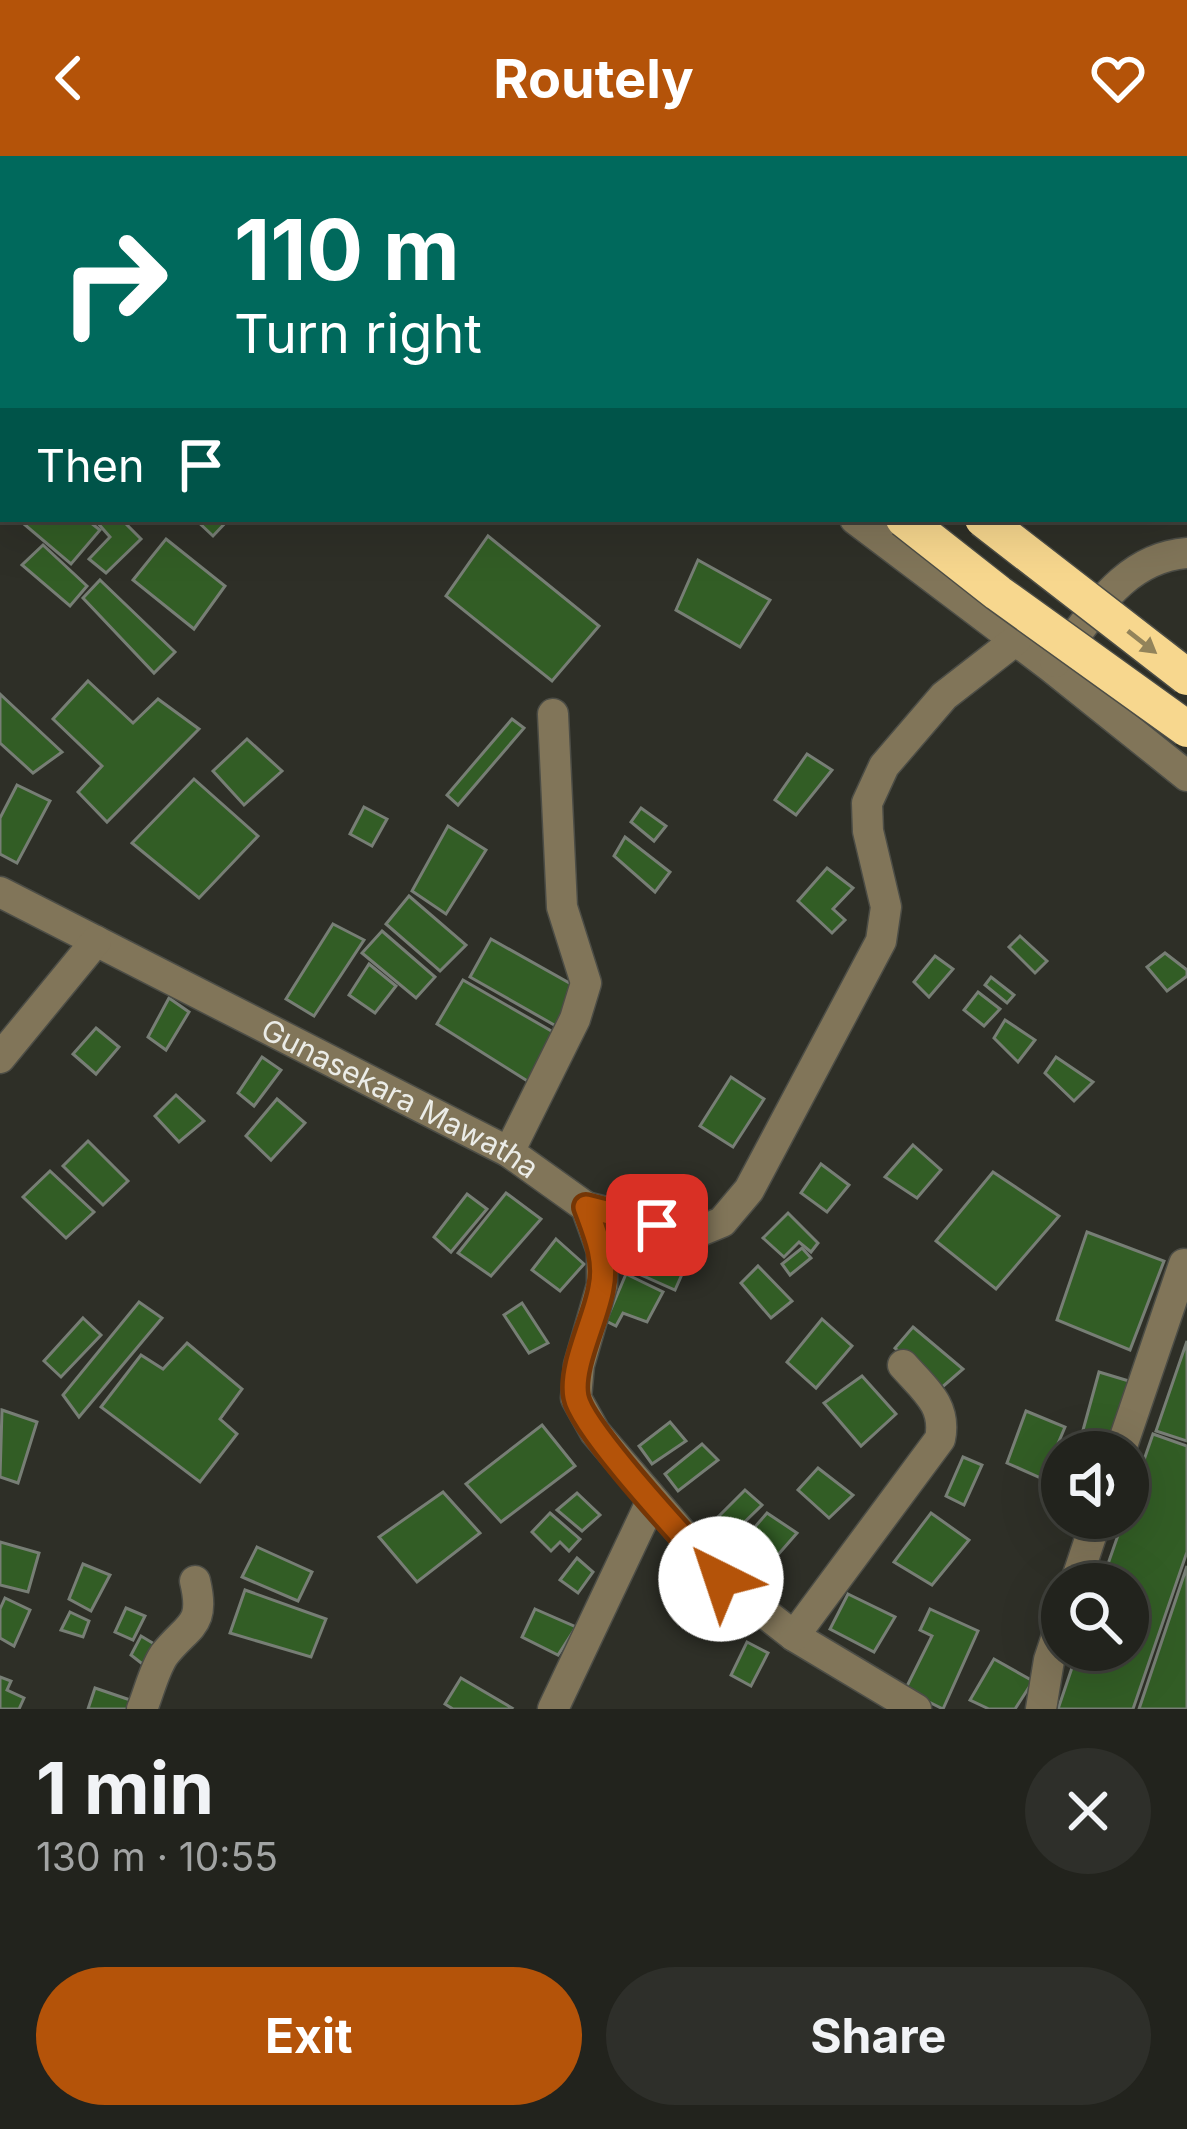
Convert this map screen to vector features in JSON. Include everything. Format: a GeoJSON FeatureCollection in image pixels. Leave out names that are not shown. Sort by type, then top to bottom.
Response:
{"type":"FeatureCollection","features":[{"type":"Feature","properties":{"kind":"highway"},"geometry":{"type":"LineString","coordinates":[[908,522],[1187,729]]}},
{"type":"Feature","properties":{"kind":"highway"},"geometry":{"type":"LineString","coordinates":[[987,522],[1187,677]]}},
{"type":"Feature","properties":{"kind":"street"},"geometry":{"type":"LineString","coordinates":[[859,522],[1187,776]]}},
{"type":"Feature","properties":{"kind":"street"},"geometry":{"type":"LineString","coordinates":[[1051,667],[1122,578],[1150,560],[1187,553]]}},
{"type":"Feature","properties":{"kind":"street"},"geometry":{"type":"LineString","coordinates":[[586,1207],[693,1234],[722,1222],[749,1190],[880,941],[886,907],[868,831],[867,802],[884,766],[944,695],[1016,640]]}},
{"type":"Feature","properties":{"kind":"street"},"geometry":{"type":"LineString","coordinates":[[509,1152],[575,1019],[586,983],[562,907],[553,714]]}},
{"type":"Feature","properties":{"kind":"street","name":"Gunasekara Mawatha"},"geometry":{"type":"LineString","coordinates":[[0,892],[509,1152],[586,1207]]}},
{"type":"Feature","properties":{"kind":"street"},"geometry":{"type":"LineString","coordinates":[[0,1058],[96,941]]}},
{"type":"Feature","properties":{"kind":"street"},"geometry":{"type":"LineString","coordinates":[[586,1207],[602,1251],[602,1285],[579,1365],[576,1398],[595,1432],[721,1579],[794,1636],[916,1709]]}},
{"type":"Feature","properties":{"kind":"street"},"geometry":{"type":"LineString","coordinates":[[1127,1431],[1184,1264]]}},
{"type":"Feature","properties":{"kind":"street"},"geometry":{"type":"LineString","coordinates":[[794,1636],[940,1439],[944,1421],[938,1406],[904,1365]]}},
{"type":"Feature","properties":{"kind":"street"},"geometry":{"type":"LineString","coordinates":[[553,1709],[652,1500]]}},
{"type":"Feature","properties":{"kind":"street"},"geometry":{"type":"LineString","coordinates":[[142,1709],[163,1657],[194,1624],[201,1605],[195,1582]]}},
{"type":"Feature","properties":{"kind":"street"},"geometry":{"type":"LineString","coordinates":[[1041,1709],[1047,1671]]}},
{"type":"Feature","properties":{"kind":"building"},"geometry":{"type":"Polygon","coordinates":[[[22,522],[90,522],[100,530],[71,564],[22,522]]]}},
{"type":"Feature","properties":{"kind":"building"},"geometry":{"type":"Polygon","coordinates":[[[97,522],[124,522],[141,539],[106,573],[89,559],[110,537],[97,522]]]}},
{"type":"Feature","properties":{"kind":"building"},"geometry":{"type":"Polygon","coordinates":[[[198,522],[226,522],[213,536],[198,522]]]}},
{"type":"Feature","properties":{"kind":"building"},"geometry":{"type":"Polygon","coordinates":[[[488,536],[599,626],[552,681],[446,596],[488,536]]]}},
{"type":"Feature","properties":{"kind":"building"},"geometry":{"type":"Polygon","coordinates":[[[166,539],[225,586],[194,629],[133,580],[166,539]]]}},
{"type":"Feature","properties":{"kind":"building"},"geometry":{"type":"Polygon","coordinates":[[[43,545],[87,586],[70,606],[22,565],[43,545]]]}},
{"type":"Feature","properties":{"kind":"building"},"geometry":{"type":"Polygon","coordinates":[[[698,560],[770,600],[740,647],[676,610],[698,560]]]}},
{"type":"Feature","properties":{"kind":"building"},"geometry":{"type":"Polygon","coordinates":[[[100,580],[175,652],[154,673],[83,598],[100,580]]]}},
{"type":"Feature","properties":{"kind":"building"},"geometry":{"type":"Polygon","coordinates":[[[88,681],[133,723],[158,699],[199,729],[107,822],[78,792],[102,766],[53,719],[88,681]]]}},
{"type":"Feature","properties":{"kind":"building"},"geometry":{"type":"Polygon","coordinates":[[[0,694],[62,752],[33,773],[0,743],[0,694]]]}},
{"type":"Feature","properties":{"kind":"building"},"geometry":{"type":"Polygon","coordinates":[[[512,719],[524,728],[458,805],[447,795],[512,719]]]}},
{"type":"Feature","properties":{"kind":"building"},"geometry":{"type":"Polygon","coordinates":[[[247,739],[282,771],[244,805],[213,771],[247,739]]]}},
{"type":"Feature","properties":{"kind":"building"},"geometry":{"type":"Polygon","coordinates":[[[807,754],[832,770],[796,815],[775,800],[807,754]]]}},
{"type":"Feature","properties":{"kind":"building"},"geometry":{"type":"Polygon","coordinates":[[[194,779],[258,836],[199,898],[132,843],[194,779]]]}},
{"type":"Feature","properties":{"kind":"building"},"geometry":{"type":"Polygon","coordinates":[[[17,785],[50,801],[17,863],[0,854],[0,818],[17,785]]]}},
{"type":"Feature","properties":{"kind":"building"},"geometry":{"type":"Polygon","coordinates":[[[364,807],[387,819],[372,846],[350,834],[364,807]]]}},
{"type":"Feature","properties":{"kind":"building"},"geometry":{"type":"Polygon","coordinates":[[[641,808],[666,826],[654,841],[631,822],[641,808]]]}},
{"type":"Feature","properties":{"kind":"building"},"geometry":{"type":"Polygon","coordinates":[[[448,826],[486,850],[446,914],[412,891],[448,826]]]}},
{"type":"Feature","properties":{"kind":"building"},"geometry":{"type":"Polygon","coordinates":[[[625,837],[670,872],[655,892],[614,856],[625,837]]]}},
{"type":"Feature","properties":{"kind":"building"},"geometry":{"type":"Polygon","coordinates":[[[827,868],[853,888],[833,909],[845,920],[832,933],[798,901],[827,868]]]}},
{"type":"Feature","properties":{"kind":"building"},"geometry":{"type":"Polygon","coordinates":[[[409,896],[466,945],[440,971],[386,924],[409,896]]]}},
{"type":"Feature","properties":{"kind":"building"},"geometry":{"type":"Polygon","coordinates":[[[333,924],[364,940],[314,1016],[286,999],[333,924]]]}},
{"type":"Feature","properties":{"kind":"building"},"geometry":{"type":"Polygon","coordinates":[[[382,931],[435,977],[416,998],[362,953],[382,931]]]}},
{"type":"Feature","properties":{"kind":"building"},"geometry":{"type":"Polygon","coordinates":[[[1020,936],[1047,961],[1035,973],[1009,947],[1020,936]]]}},
{"type":"Feature","properties":{"kind":"building"},"geometry":{"type":"Polygon","coordinates":[[[491,939],[580,989],[556,1026],[470,977],[491,939]]]}},
{"type":"Feature","properties":{"kind":"building"},"geometry":{"type":"Polygon","coordinates":[[[1165,953],[1187,970],[1187,976],[1167,991],[1147,967],[1165,953]]]}},
{"type":"Feature","properties":{"kind":"building"},"geometry":{"type":"Polygon","coordinates":[[[935,956],[953,969],[929,997],[914,982],[935,956]]]}},
{"type":"Feature","properties":{"kind":"building"},"geometry":{"type":"Polygon","coordinates":[[[369,964],[396,986],[375,1013],[349,995],[369,964]]]}},
{"type":"Feature","properties":{"kind":"building"},"geometry":{"type":"Polygon","coordinates":[[[991,977],[1014,995],[1007,1003],[985,985],[991,977]]]}},
{"type":"Feature","properties":{"kind":"building"},"geometry":{"type":"Polygon","coordinates":[[[463,980],[560,1036],[529,1082],[437,1024],[463,980]]]}},
{"type":"Feature","properties":{"kind":"building"},"geometry":{"type":"Polygon","coordinates":[[[978,992],[1000,1009],[984,1026],[964,1010],[978,992]]]}},
{"type":"Feature","properties":{"kind":"building"},"geometry":{"type":"Polygon","coordinates":[[[169,998],[189,1012],[166,1050],[148,1037],[169,998]]]}},
{"type":"Feature","properties":{"kind":"building"},"geometry":{"type":"Polygon","coordinates":[[[1005,1020],[1035,1040],[1018,1062],[994,1038],[1005,1020]]]}},
{"type":"Feature","properties":{"kind":"building"},"geometry":{"type":"Polygon","coordinates":[[[96,1028],[119,1047],[96,1074],[73,1054],[96,1028]]]}},
{"type":"Feature","properties":{"kind":"building"},"geometry":{"type":"Polygon","coordinates":[[[262,1057],[281,1070],[254,1106],[238,1093],[262,1057]]]}},
{"type":"Feature","properties":{"kind":"building"},"geometry":{"type":"Polygon","coordinates":[[[1056,1057],[1093,1082],[1074,1101],[1045,1073],[1056,1057]]]}},
{"type":"Feature","properties":{"kind":"building"},"geometry":{"type":"Polygon","coordinates":[[[731,1077],[764,1099],[733,1147],[700,1126],[731,1077]]]}},
{"type":"Feature","properties":{"kind":"building"},"geometry":{"type":"Polygon","coordinates":[[[176,1095],[204,1121],[179,1142],[155,1116],[176,1095]]]}},
{"type":"Feature","properties":{"kind":"building"},"geometry":{"type":"Polygon","coordinates":[[[277,1099],[305,1123],[271,1160],[246,1136],[277,1099]]]}},
{"type":"Feature","properties":{"kind":"building"},"geometry":{"type":"Polygon","coordinates":[[[88,1141],[128,1181],[103,1205],[63,1166],[88,1141]]]}},
{"type":"Feature","properties":{"kind":"building"},"geometry":{"type":"Polygon","coordinates":[[[913,1145],[941,1170],[917,1198],[885,1177],[913,1145]]]}},
{"type":"Feature","properties":{"kind":"building"},"geometry":{"type":"Polygon","coordinates":[[[821,1164],[849,1185],[827,1212],[801,1193],[821,1164]]]}},
{"type":"Feature","properties":{"kind":"building"},"geometry":{"type":"Polygon","coordinates":[[[50,1171],[94,1212],[66,1238],[23,1197],[50,1171]]]}},
{"type":"Feature","properties":{"kind":"building"},"geometry":{"type":"Polygon","coordinates":[[[993,1172],[1059,1216],[996,1289],[936,1241],[993,1172]]]}},
{"type":"Feature","properties":{"kind":"building"},"geometry":{"type":"Polygon","coordinates":[[[506,1193],[541,1219],[491,1276],[458,1253],[506,1193]]]}},
{"type":"Feature","properties":{"kind":"building"},"geometry":{"type":"Polygon","coordinates":[[[467,1194],[487,1209],[451,1252],[434,1237],[467,1194]]]}},
{"type":"Feature","properties":{"kind":"building"},"geometry":{"type":"Polygon","coordinates":[[[788,1213],[818,1243],[811,1252],[799,1242],[784,1257],[763,1238],[788,1213]]]}},
{"type":"Feature","properties":{"kind":"building"},"geometry":{"type":"Polygon","coordinates":[[[1087,1232],[1164,1261],[1130,1350],[1057,1320],[1087,1232]]]}},
{"type":"Feature","properties":{"kind":"building"},"geometry":{"type":"Polygon","coordinates":[[[556,1239],[584,1264],[560,1291],[532,1270],[556,1239]]]}},
{"type":"Feature","properties":{"kind":"building"},"geometry":{"type":"Polygon","coordinates":[[[643,1244],[687,1263],[675,1290],[630,1270],[643,1244]]]}},
{"type":"Feature","properties":{"kind":"building"},"geometry":{"type":"Polygon","coordinates":[[[802,1248],[811,1258],[790,1275],[782,1264],[802,1248]]]}},
{"type":"Feature","properties":{"kind":"building"},"geometry":{"type":"Polygon","coordinates":[[[758,1266],[792,1301],[771,1318],[741,1283],[758,1266]]]}},
{"type":"Feature","properties":{"kind":"building"},"geometry":{"type":"Polygon","coordinates":[[[626,1274],[663,1292],[647,1322],[623,1313],[616,1326],[606,1321],[626,1274]]]}},
{"type":"Feature","properties":{"kind":"building"},"geometry":{"type":"Polygon","coordinates":[[[139,1302],[162,1318],[79,1417],[63,1395],[139,1302]]]}},
{"type":"Feature","properties":{"kind":"building"},"geometry":{"type":"Polygon","coordinates":[[[522,1303],[548,1343],[529,1353],[504,1315],[522,1303]]]}},
{"type":"Feature","properties":{"kind":"building"},"geometry":{"type":"Polygon","coordinates":[[[83,1318],[101,1335],[61,1377],[44,1361],[83,1318]]]}},
{"type":"Feature","properties":{"kind":"building"},"geometry":{"type":"Polygon","coordinates":[[[822,1319],[852,1346],[816,1388],[787,1362],[822,1319]]]}},
{"type":"Feature","properties":{"kind":"building"},"geometry":{"type":"Polygon","coordinates":[[[913,1327],[963,1369],[940,1389],[895,1348],[913,1327]]]}},
{"type":"Feature","properties":{"kind":"building"},"geometry":{"type":"Polygon","coordinates":[[[1187,1341],[1187,1441],[1156,1431],[1187,1341]]]}},
{"type":"Feature","properties":{"kind":"building"},"geometry":{"type":"Polygon","coordinates":[[[187,1343],[242,1389],[220,1419],[237,1434],[200,1482],[101,1407],[141,1355],[163,1369],[187,1343]]]}},
{"type":"Feature","properties":{"kind":"building"},"geometry":{"type":"Polygon","coordinates":[[[1099,1372],[1129,1381],[1113,1431],[1083,1431],[1099,1372]]]}},
{"type":"Feature","properties":{"kind":"building"},"geometry":{"type":"Polygon","coordinates":[[[862,1376],[896,1414],[861,1446],[824,1403],[862,1376]]]}},
{"type":"Feature","properties":{"kind":"building"},"geometry":{"type":"Polygon","coordinates":[[[2,1410],[37,1422],[18,1483],[0,1477],[2,1410]]]}},
{"type":"Feature","properties":{"kind":"building"},"geometry":{"type":"Polygon","coordinates":[[[1026,1411],[1065,1427],[1063,1431],[1041,1431],[1041,1478],[1007,1463],[1026,1411]]]}},
{"type":"Feature","properties":{"kind":"building"},"geometry":{"type":"Polygon","coordinates":[[[670,1422],[686,1441],[652,1464],[639,1446],[670,1422]]]}},
{"type":"Feature","properties":{"kind":"building"},"geometry":{"type":"Polygon","coordinates":[[[542,1425],[575,1466],[501,1522],[466,1484],[542,1425]]]}},
{"type":"Feature","properties":{"kind":"building"},"geometry":{"type":"Polygon","coordinates":[[[1153,1434],[1187,1446],[1187,1552],[1149,1662],[1149,1563],[1108,1563],[1117,1539],[1149,1539],[1153,1434]]]}},
{"type":"Feature","properties":{"kind":"building"},"geometry":{"type":"Polygon","coordinates":[[[702,1444],[718,1460],[678,1491],[665,1474],[702,1444]]]}},
{"type":"Feature","properties":{"kind":"building"},"geometry":{"type":"Polygon","coordinates":[[[963,1457],[982,1465],[964,1505],[946,1496],[963,1457]]]}},
{"type":"Feature","properties":{"kind":"building"},"geometry":{"type":"Polygon","coordinates":[[[818,1468],[853,1495],[829,1518],[798,1490],[818,1468]]]}},
{"type":"Feature","properties":{"kind":"building"},"geometry":{"type":"Polygon","coordinates":[[[745,1490],[762,1505],[719,1547],[701,1534],[745,1490]]]}},
{"type":"Feature","properties":{"kind":"building"},"geometry":{"type":"Polygon","coordinates":[[[443,1492],[480,1533],[417,1582],[379,1537],[443,1492]]]}},
{"type":"Feature","properties":{"kind":"building"},"geometry":{"type":"Polygon","coordinates":[[[577,1493],[600,1515],[582,1531],[557,1510],[577,1493]]]}},
{"type":"Feature","properties":{"kind":"building"},"geometry":{"type":"Polygon","coordinates":[[[550,1513],[580,1539],[569,1551],[560,1542],[551,1551],[532,1532],[550,1513]]]}},
{"type":"Feature","properties":{"kind":"building"},"geometry":{"type":"Polygon","coordinates":[[[767,1513],[797,1533],[755,1581],[728,1558],[767,1513]]]}},
{"type":"Feature","properties":{"kind":"building"},"geometry":{"type":"Polygon","coordinates":[[[931,1513],[969,1540],[932,1585],[894,1562],[931,1513]]]}},
{"type":"Feature","properties":{"kind":"building"},"geometry":{"type":"Polygon","coordinates":[[[0,1542],[39,1553],[28,1592],[0,1585],[0,1542]]]}},
{"type":"Feature","properties":{"kind":"building"},"geometry":{"type":"Polygon","coordinates":[[[257,1547],[312,1572],[298,1601],[242,1577],[257,1547]]]}},
{"type":"Feature","properties":{"kind":"building"},"geometry":{"type":"Polygon","coordinates":[[[577,1558],[593,1572],[578,1593],[560,1580],[577,1558]]]}},
{"type":"Feature","properties":{"kind":"building"},"geometry":{"type":"Polygon","coordinates":[[[83,1564],[110,1575],[91,1611],[69,1599],[83,1564]]]}},
{"type":"Feature","properties":{"kind":"building"},"geometry":{"type":"Polygon","coordinates":[[[1187,1566],[1187,1709],[1139,1709],[1187,1566]]]}},
{"type":"Feature","properties":{"kind":"building"},"geometry":{"type":"Polygon","coordinates":[[[245,1590],[326,1619],[311,1657],[230,1633],[245,1590]]]}},
{"type":"Feature","properties":{"kind":"building"},"geometry":{"type":"Polygon","coordinates":[[[848,1594],[895,1617],[874,1652],[830,1629],[848,1594]]]}},
{"type":"Feature","properties":{"kind":"building"},"geometry":{"type":"Polygon","coordinates":[[[5,1598],[30,1610],[14,1646],[0,1638],[5,1598]]]}},
{"type":"Feature","properties":{"kind":"building"},"geometry":{"type":"Polygon","coordinates":[[[126,1608],[145,1616],[133,1640],[115,1632],[126,1608]]]}},
{"type":"Feature","properties":{"kind":"building"},"geometry":{"type":"Polygon","coordinates":[[[535,1609],[576,1627],[558,1655],[522,1637],[535,1609]]]}},
{"type":"Feature","properties":{"kind":"building"},"geometry":{"type":"Polygon","coordinates":[[[930,1609],[978,1631],[943,1709],[905,1690],[932,1636],[920,1630],[930,1609]]]}},
{"type":"Feature","properties":{"kind":"building"},"geometry":{"type":"Polygon","coordinates":[[[70,1612],[89,1621],[83,1637],[61,1630],[70,1612]]]}},
{"type":"Feature","properties":{"kind":"building"},"geometry":{"type":"Polygon","coordinates":[[[141,1636],[161,1648],[145,1666],[131,1655],[141,1636]]]}},
{"type":"Feature","properties":{"kind":"building"},"geometry":{"type":"Polygon","coordinates":[[[747,1642],[768,1653],[751,1686],[731,1675],[747,1642]]]}},
{"type":"Feature","properties":{"kind":"building"},"geometry":{"type":"Polygon","coordinates":[[[994,1659],[1033,1681],[1015,1709],[989,1709],[970,1700],[994,1659]]]}},
{"type":"Feature","properties":{"kind":"building"},"geometry":{"type":"Polygon","coordinates":[[[1071,1671],[1146,1671],[1133,1709],[1058,1709],[1071,1671]]]}},
{"type":"Feature","properties":{"kind":"building"},"geometry":{"type":"Polygon","coordinates":[[[0,1677],[11,1681],[7,1690],[24,1698],[19,1709],[0,1709],[0,1677]]]}},
{"type":"Feature","properties":{"kind":"building"},"geometry":{"type":"Polygon","coordinates":[[[461,1678],[512,1708],[453,1709],[445,1704],[461,1678]]]}},
{"type":"Feature","properties":{"kind":"building"},"geometry":{"type":"Polygon","coordinates":[[[95,1688],[136,1702],[133,1709],[88,1709],[95,1688]]]}},
{"type":"Feature","properties":{"kind":"route"},"geometry":{"type":"LineString","coordinates":[[657,1225],[586,1207],[602,1251],[602,1285],[579,1365],[576,1398],[595,1432],[721,1579]]}}]}
